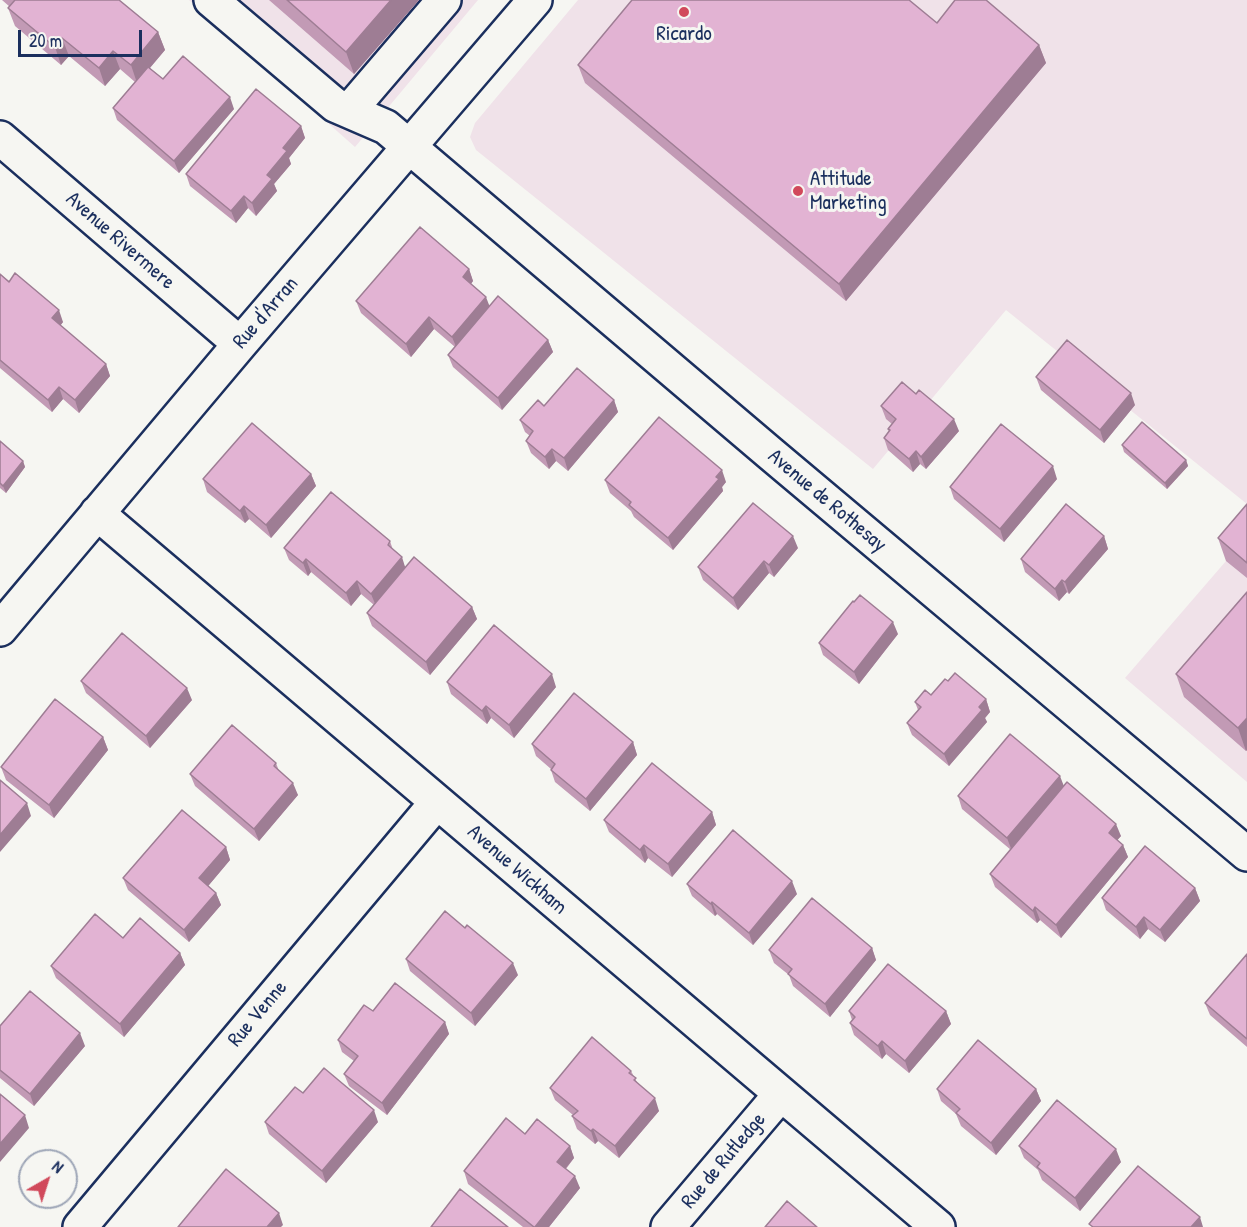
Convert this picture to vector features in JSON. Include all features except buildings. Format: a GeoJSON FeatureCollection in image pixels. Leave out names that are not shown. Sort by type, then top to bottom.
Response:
{"type":"FeatureCollection","features":[{"type":"Feature","properties":{"kind":"street","name":"Avenue de Rothesay"},"geometry":{"type":"LineString","coordinates":[[211,0],[335,105],[386,127],[762,447],[1247,854]]}},
{"type":"Feature","properties":{"kind":"street"},"geometry":{"type":"LineString","coordinates":[[349,111],[444,0]]}},
{"type":"Feature","properties":{"kind":"street","name":"Rue d'Arran"},"geometry":{"type":"LineString","coordinates":[[0,629],[240,344],[535,0]]}},
{"type":"Feature","properties":{"kind":"street","name":"Avenue Rivermere"},"geometry":{"type":"LineString","coordinates":[[0,138],[240,344]]}},
{"type":"Feature","properties":{"kind":"street","name":"Avenue Wickham"},"geometry":{"type":"LineString","coordinates":[[98,513],[938,1227]]}},
{"type":"Feature","properties":{"kind":"street","name":"Rue Venne"},"geometry":{"type":"LineString","coordinates":[[80,1227],[437,802]]}},
{"type":"Feature","properties":{"kind":"street","name":"Rue de Rutledge"},"geometry":{"type":"LineString","coordinates":[[668,1227],[780,1095]]}},
{"type":"Feature","properties":{"kind":"shaded area"},"geometry":{"type":"Polygon","coordinates":[[[189,0],[478,0],[355,147],[189,0]]]}},
{"type":"Feature","properties":{"kind":"shaded area"},"geometry":{"type":"Polygon","coordinates":[[[578,0],[1247,0],[1247,504],[1006,310],[873,469],[476,150],[470,137],[475,123],[578,0]]]}},
{"type":"Feature","properties":{"kind":"shaded area"},"geometry":{"type":"Polygon","coordinates":[[[1247,532],[1247,782],[1125,678],[1226,561],[1247,532]]]}},
{"type":"Feature","properties":{"kind":"place","name":"Ricardo"},"geometry":{"type":"Point","coordinates":[684,12]}},
{"type":"Feature","properties":{"kind":"place","name":"Attitude Marketing"},"geometry":{"type":"Point","coordinates":[798,191]}}]}
